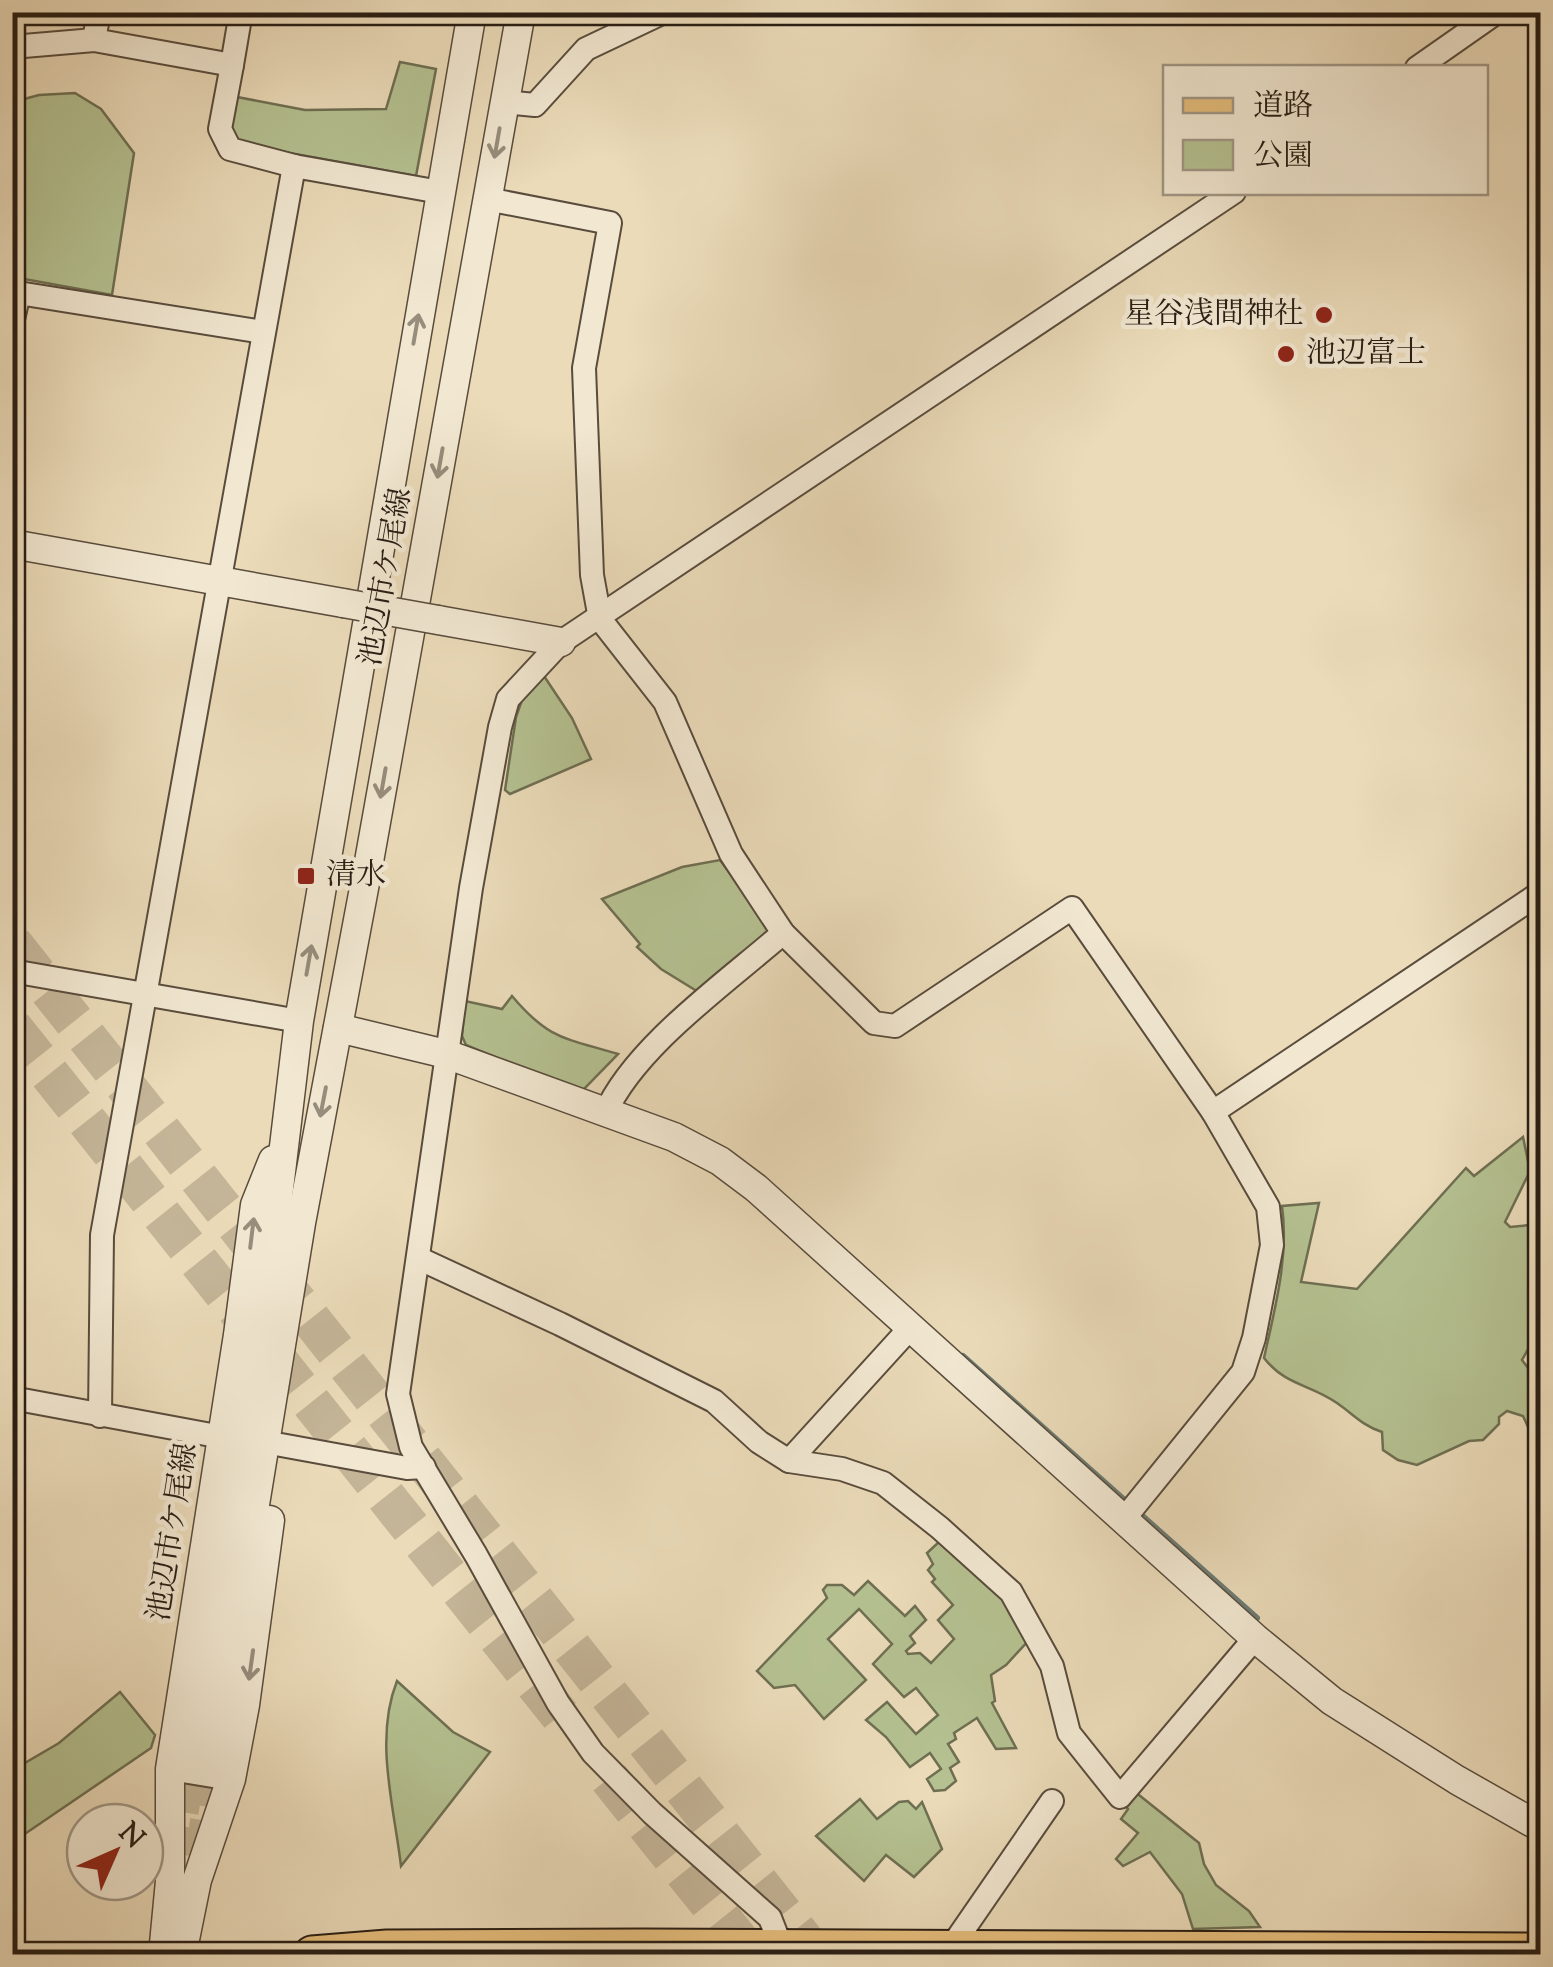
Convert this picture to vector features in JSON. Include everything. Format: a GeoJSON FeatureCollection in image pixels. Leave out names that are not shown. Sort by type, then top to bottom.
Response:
{"type":"FeatureCollection","features":[{"type":"Feature","properties":{"kind":"main road"},"geometry":{"type":"LineString","coordinates":[[312,1954],[387,1948],[1540,1951]]}},
{"type":"Feature","properties":{"kind":"street"},"geometry":{"type":"LineString","coordinates":[[94,40],[99,12]]}},
{"type":"Feature","properties":{"kind":"street"},"geometry":{"type":"LineString","coordinates":[[241,12],[220,129],[230,149],[294,166],[440,192]]}},
{"type":"Feature","properties":{"kind":"street","name":"池辺市ケ尾線"},"geometry":{"type":"LineString","coordinates":[[202,1767],[298,1021],[472,12]]}},
{"type":"Feature","properties":{"kind":"street","name":"池辺市ケ尾線"},"geometry":{"type":"LineString","coordinates":[[164,1954],[170,1881],[202,1767],[520,12]]}},
{"type":"Feature","properties":{"kind":"street"},"geometry":{"type":"LineString","coordinates":[[504,102],[535,105],[586,49],[664,12]]}},
{"type":"Feature","properties":{"kind":"street"},"geometry":{"type":"LineString","coordinates":[[1421,65],[1497,12]]}},
{"type":"Feature","properties":{"kind":"street"},"geometry":{"type":"LineString","coordinates":[[12,47],[94,40],[232,65]]}},
{"type":"Feature","properties":{"kind":"street"},"geometry":{"type":"LineString","coordinates":[[100,1416],[102,1235],[294,166]]}},
{"type":"Feature","properties":{"kind":"street"},"geometry":{"type":"LineString","coordinates":[[784,1951],[770,1918],[652,1813],[593,1752],[558,1703],[411,1448],[398,1394],[446,1054],[500,727],[508,699],[561,642],[1230,195]]}},
{"type":"Feature","properties":{"kind":"street"},"geometry":{"type":"LineString","coordinates":[[487,199],[610,223],[584,368],[592,575],[600,619],[665,702],[732,854],[783,933],[874,1023],[895,1026],[1072,908],[1213,1112],[1268,1207],[1272,1245],[1254,1338],[1242,1372],[1124,1518]]}},
{"type":"Feature","properties":{"kind":"street"},"geometry":{"type":"LineString","coordinates":[[12,324],[16,292],[263,332]]}},
{"type":"Feature","properties":{"kind":"street"},"geometry":{"type":"LineString","coordinates":[[12,544],[561,642]]}},
{"type":"Feature","properties":{"kind":"street"},"geometry":{"type":"LineString","coordinates":[[1213,1112],[1540,893]]}},
{"type":"Feature","properties":{"kind":"street"},"geometry":{"type":"LineString","coordinates":[[604,1114],[616,1089],[642,1057],[783,933]]}},
{"type":"Feature","properties":{"kind":"street"},"geometry":{"type":"LineString","coordinates":[[12,971],[298,1021]]}},
{"type":"Feature","properties":{"kind":"street"},"geometry":{"type":"LineString","coordinates":[[338,1028],[446,1054],[674,1137],[720,1161],[756,1188],[1254,1638],[1332,1702],[1540,1827]]}},
{"type":"Feature","properties":{"kind":"street","name":"池辺市ケ尾線"},"geometry":{"type":"LineString","coordinates":[[182,1954],[197,1880],[222,1437],[256,1204],[286,1126]]}},
{"type":"Feature","properties":{"kind":"street","name":"池辺市ケ尾線"},"geometry":{"type":"LineString","coordinates":[[202,1767],[246,1705],[305,1282],[314,1152]]}},
{"type":"Feature","properties":{"kind":"street"},"geometry":{"type":"LineString","coordinates":[[418,1258],[714,1401],[759,1442],[790,1462],[842,1468],[883,1484],[940,1528],[1011,1592],[1052,1666],[1069,1732],[1120,1796],[1254,1638]]}},
{"type":"Feature","properties":{"kind":"street"},"geometry":{"type":"LineString","coordinates":[[790,1462],[910,1328]]}},
{"type":"Feature","properties":{"kind":"street"},"geometry":{"type":"LineString","coordinates":[[12,1398],[222,1437]]}},
{"type":"Feature","properties":{"kind":"street"},"geometry":{"type":"LineString","coordinates":[[281,1445],[424,1468]]}},
{"type":"Feature","properties":{"kind":"street"},"geometry":{"type":"LineString","coordinates":[[950,1949],[1052,1801]]}},
{"type":"Feature","properties":{"kind":"green space"},"geometry":{"type":"Polygon","coordinates":[[[400,62],[436,69],[416,176],[235,143],[228,131],[237,97],[305,110],[386,109],[400,62]]]}},
{"type":"Feature","properties":{"kind":"green space"},"geometry":{"type":"Polygon","coordinates":[[[75,93],[101,109],[134,153],[112,295],[13,277],[13,102],[39,95],[75,93]]]}},
{"type":"Feature","properties":{"kind":"green space"},"geometry":{"type":"Polygon","coordinates":[[[544,676],[572,718],[591,759],[510,794],[505,790],[516,717],[522,700],[544,676]]]}},
{"type":"Feature","properties":{"kind":"green space"},"geometry":{"type":"Polygon","coordinates":[[[720,860],[769,926],[768,936],[700,993],[661,969],[637,947],[640,944],[602,899],[682,867],[720,860]]]}},
{"type":"Feature","properties":{"kind":"green space"},"geometry":{"type":"Polygon","coordinates":[[[512,996],[559,1036],[618,1054],[581,1092],[466,1045],[462,1036],[465,1001],[502,1009],[512,996]]]}},
{"type":"Feature","properties":{"kind":"green space"},"geometry":{"type":"Polygon","coordinates":[[[1523,1137],[1530,1171],[1505,1222],[1510,1227],[1540,1224],[1540,1336],[1536,1335],[1522,1360],[1531,1372],[1540,1368],[1540,1453],[1523,1416],[1507,1411],[1483,1440],[1469,1441],[1417,1465],[1398,1460],[1383,1450],[1382,1432],[1327,1397],[1290,1380],[1264,1358],[1282,1263],[1282,1206],[1319,1203],[1301,1282],[1357,1289],[1466,1168],[1474,1176],[1523,1137]]]}},
{"type":"Feature","properties":{"kind":"green space"},"geometry":{"type":"Polygon","coordinates":[[[940,1541],[1008,1602],[1029,1640],[991,1675],[995,1701],[992,1703],[1016,1748],[996,1749],[977,1718],[954,1733],[956,1739],[948,1744],[959,1762],[950,1768],[956,1781],[945,1790],[934,1791],[927,1779],[941,1769],[930,1753],[910,1767],[866,1720],[887,1702],[916,1734],[938,1715],[916,1688],[904,1697],[873,1664],[892,1644],[859,1609],[828,1639],[866,1680],[824,1719],[795,1685],[774,1688],[757,1671],[827,1598],[823,1590],[827,1585],[842,1585],[854,1595],[868,1581],[905,1616],[915,1606],[926,1620],[910,1636],[915,1643],[906,1651],[920,1653],[931,1663],[954,1639],[938,1620],[953,1605],[932,1582],[935,1579],[928,1570],[933,1564],[927,1553],[940,1541]]]}},
{"type":"Feature","properties":{"kind":"green space"},"geometry":{"type":"Polygon","coordinates":[[[397,1681],[453,1732],[490,1752],[401,1866],[386,1749],[390,1703],[397,1681]]]}},
{"type":"Feature","properties":{"kind":"green space"},"geometry":{"type":"Polygon","coordinates":[[[120,1692],[155,1735],[151,1748],[72,1802],[65,1802],[65,1807],[13,1842],[13,1770],[59,1743],[120,1692]]]}},
{"type":"Feature","properties":{"kind":"green space"},"geometry":{"type":"Polygon","coordinates":[[[1134,1791],[1199,1843],[1204,1864],[1216,1885],[1249,1911],[1260,1927],[1193,1929],[1182,1894],[1150,1852],[1123,1866],[1116,1859],[1138,1833],[1121,1819],[1128,1809],[1123,1803],[1134,1791]]]}},
{"type":"Feature","properties":{"kind":"green space"},"geometry":{"type":"Polygon","coordinates":[[[860,1799],[877,1819],[899,1802],[908,1801],[916,1809],[922,1802],[942,1849],[914,1877],[886,1855],[864,1881],[816,1836],[860,1799]]]}},
{"type":"Feature","properties":{"kind":"waterway"},"geometry":{"type":"LineString","coordinates":[[963,1356],[1129,1504]]}},
{"type":"Feature","properties":{"kind":"waterway"},"geometry":{"type":"LineString","coordinates":[[1138,1512],[1257,1618]]}},
{"type":"Feature","properties":{"kind":"tunnel"},"geometry":{"type":"LineString","coordinates":[[12,943],[815,1954]]}},
{"type":"Feature","properties":{"kind":"tunnel"},"geometry":{"type":"LineString","coordinates":[[12,1027],[567,1724]]}},
{"type":"Feature","properties":{"kind":"tunnel"},"geometry":{"type":"LineString","coordinates":[[178,1854],[193,1759]]}},
{"type":"Feature","properties":{"kind":"tunnel"},"geometry":{"type":"LineString","coordinates":[[200,1848],[213,1761]]}},
{"type":"Feature","properties":{"kind":"tunnel"},"geometry":{"type":"LineString","coordinates":[[609,1778],[750,1954]]}},
{"type":"Feature","properties":{"kind":"place","name":"星谷浅間神社"},"geometry":{"type":"Point","coordinates":[1324,315]}},
{"type":"Feature","properties":{"kind":"place","name":"池辺富士"},"geometry":{"type":"Point","coordinates":[1286,354]}},
{"type":"Feature","properties":{"kind":"place","name":"清水"},"geometry":{"type":"Point","coordinates":[306,876]}}]}
